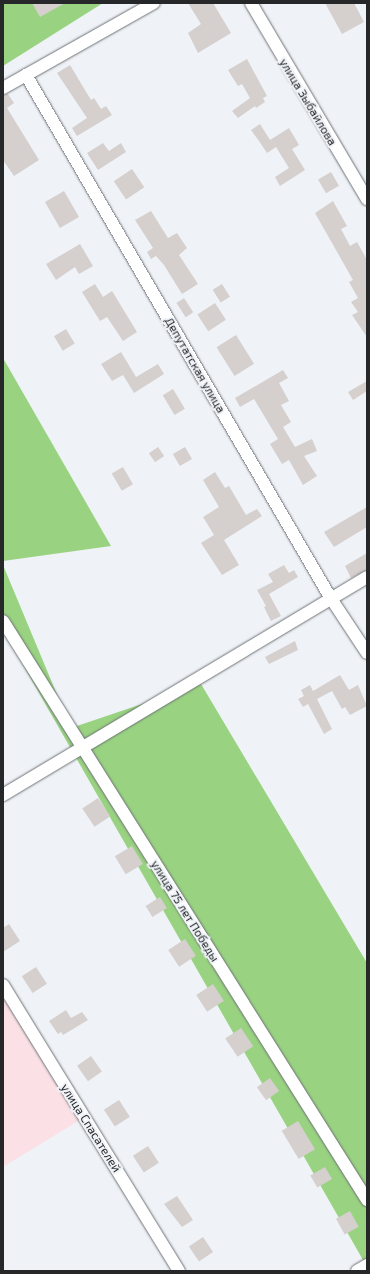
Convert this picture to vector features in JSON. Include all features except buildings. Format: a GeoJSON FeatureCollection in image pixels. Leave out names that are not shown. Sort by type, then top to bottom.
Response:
{"type":"FeatureCollection","features":[{"type":"Feature","properties":{"kind":"street"},"geometry":{"type":"LineString","coordinates":[[3,88],[154,3]]}},
{"type":"Feature","properties":{"kind":"street","name":"улица Зыбайлова"},"geometry":{"type":"LineString","coordinates":[[251,3],[367,199]]}},
{"type":"Feature","properties":{"kind":"street","name":"Депутатская улица"},"geometry":{"type":"LineString","coordinates":[[26,75],[330,597],[367,653]]}},
{"type":"Feature","properties":{"kind":"street"},"geometry":{"type":"LineString","coordinates":[[3,795],[206,675],[330,597],[367,576]]}},
{"type":"Feature","properties":{"kind":"street","name":"улица 75 лет Победы"},"geometry":{"type":"LineString","coordinates":[[3,621],[367,1200]]}},
{"type":"Feature","properties":{"kind":"street","name":"улица Спасателей"},"geometry":{"type":"LineString","coordinates":[[3,985],[179,1271]]}},
{"type":"Feature","properties":{"kind":"street"},"geometry":{"type":"LineString","coordinates":[[357,1271],[367,1265]]}},
{"type":"Feature","properties":{"kind":"shaded area"},"geometry":{"type":"Polygon","coordinates":[[[3,995],[80,1120],[3,1167],[3,995]]]}},
{"type":"Feature","properties":{"kind":"green space"},"geometry":{"type":"Polygon","coordinates":[[[3,3],[103,3],[3,66],[3,3]]]}},
{"type":"Feature","properties":{"kind":"green space"},"geometry":{"type":"Polygon","coordinates":[[[3,358],[111,546],[3,561],[3,358]]]}},
{"type":"Feature","properties":{"kind":"green space"},"geometry":{"type":"Polygon","coordinates":[[[3,565],[71,728],[201,684],[367,963],[367,1267],[3,630],[3,565]]]}}]}
